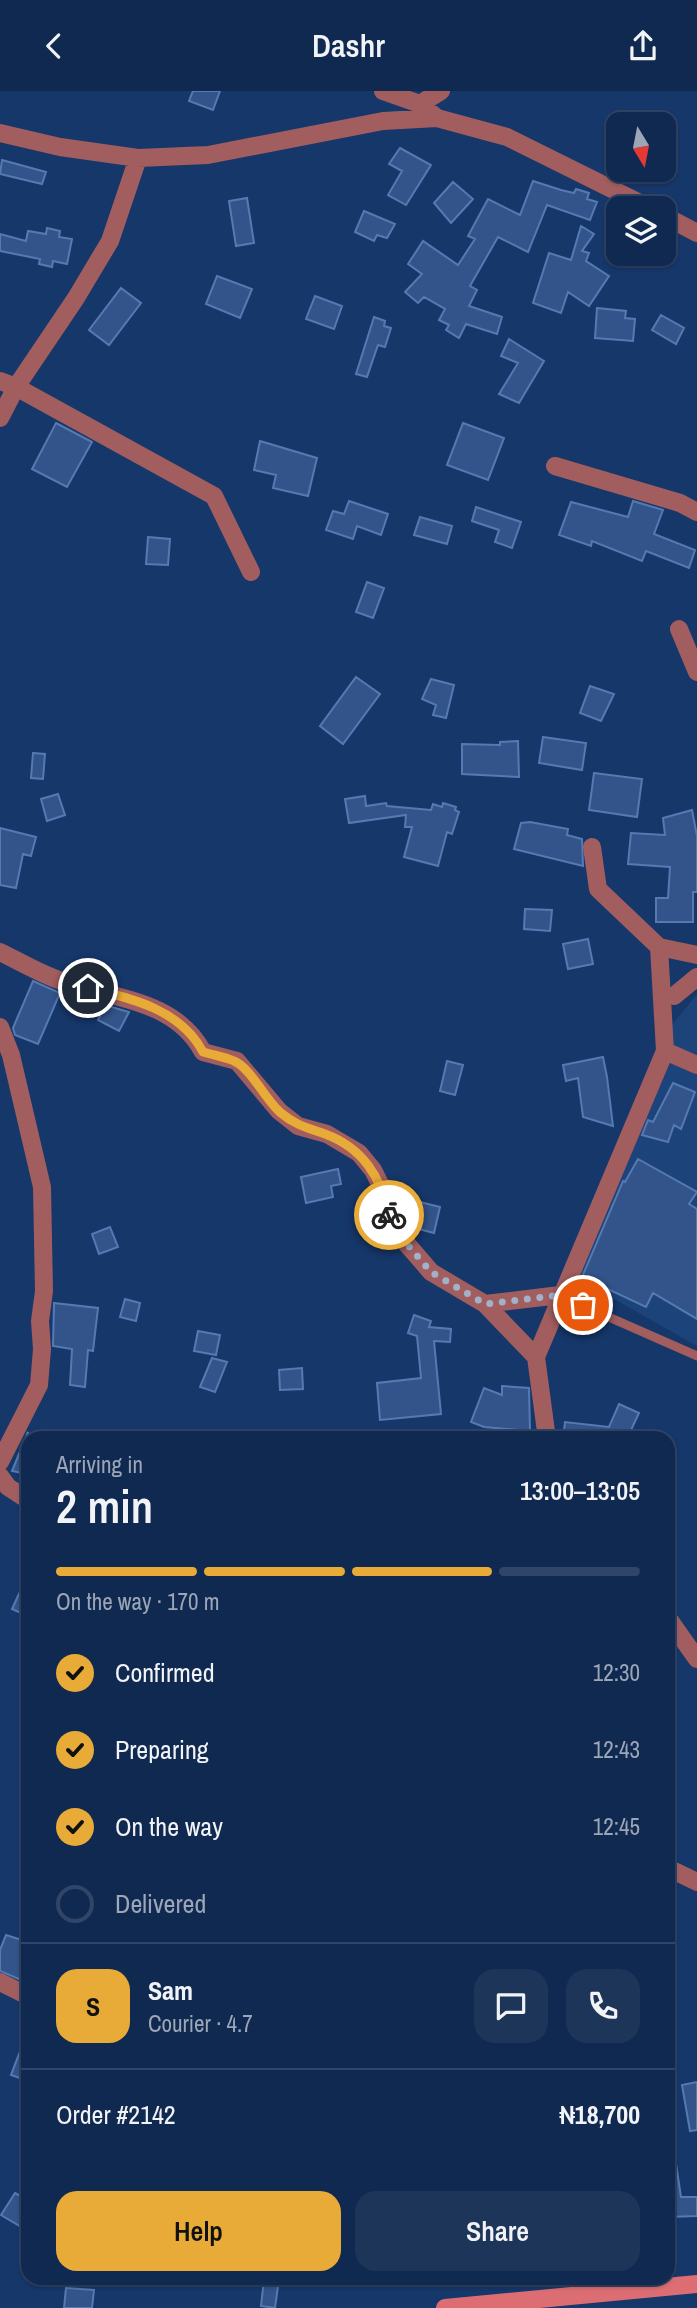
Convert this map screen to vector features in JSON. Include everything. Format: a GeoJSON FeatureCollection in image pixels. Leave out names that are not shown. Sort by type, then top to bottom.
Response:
{"type":"FeatureCollection","features":[{"type":"Feature","properties":{"kind":"main road"},"geometry":{"type":"LineString","coordinates":[[675,2284],[697,2284]]}},
{"type":"Feature","properties":{"kind":"main road"},"geometry":{"type":"LineString","coordinates":[[444,2308],[648,2285]]}},
{"type":"Feature","properties":{"kind":"street"},"geometry":{"type":"LineString","coordinates":[[383,91],[420,104],[437,118]]}},
{"type":"Feature","properties":{"kind":"street"},"geometry":{"type":"LineString","coordinates":[[420,104],[441,91]]}},
{"type":"Feature","properties":{"kind":"street"},"geometry":{"type":"LineString","coordinates":[[0,132],[60,147],[138,158],[208,155],[383,121],[437,118],[507,137],[626,196]]}},
{"type":"Feature","properties":{"kind":"street"},"geometry":{"type":"LineString","coordinates":[[0,418],[8,384],[76,299],[110,241],[138,158]]}},
{"type":"Feature","properties":{"kind":"street"},"geometry":{"type":"LineString","coordinates":[[676,222],[697,233]]}},
{"type":"Feature","properties":{"kind":"street"},"geometry":{"type":"LineString","coordinates":[[8,384],[214,496],[251,572]]}},
{"type":"Feature","properties":{"kind":"street"},"geometry":{"type":"LineString","coordinates":[[555,466],[680,503],[697,512]]}},
{"type":"Feature","properties":{"kind":"street"},"geometry":{"type":"LineString","coordinates":[[679,629],[697,672]]}},
{"type":"Feature","properties":{"kind":"street"},"geometry":{"type":"LineString","coordinates":[[592,847],[598,889],[659,947],[697,955]]}},
{"type":"Feature","properties":{"kind":"street"},"geometry":{"type":"LineString","coordinates":[[546,1431],[536,1357],[665,1051],[659,947]]}},
{"type":"Feature","properties":{"kind":"street"},"geometry":{"type":"LineString","coordinates":[[0,953],[73,985],[160,1009],[195,1037],[203,1052],[236,1061],[279,1111],[298,1126],[327,1135],[359,1153],[373,1170],[384,1192],[389,1215],[406,1243],[431,1272],[485,1304],[536,1357]]}},
{"type":"Feature","properties":{"kind":"street"},"geometry":{"type":"LineString","coordinates":[[674,996],[697,977]]}},
{"type":"Feature","properties":{"kind":"street"},"geometry":{"type":"LineString","coordinates":[[0,1027],[11,1055],[43,1187],[44,1291],[40,1321],[42,1349],[39,1385],[0,1462]]}},
{"type":"Feature","properties":{"kind":"street"},"geometry":{"type":"LineString","coordinates":[[665,1051],[697,1065]]}},
{"type":"Feature","properties":{"kind":"street"},"geometry":{"type":"LineString","coordinates":[[485,1304],[560,1295]]}},
{"type":"Feature","properties":{"kind":"street"},"geometry":{"type":"LineString","coordinates":[[0,1476],[8,1487],[21,1495]]}},
{"type":"Feature","properties":{"kind":"street"},"geometry":{"type":"LineString","coordinates":[[675,1628],[697,1659]]}},
{"type":"Feature","properties":{"kind":"street"},"geometry":{"type":"LineString","coordinates":[[675,1871],[697,1882]]}},
{"type":"Feature","properties":{"kind":"street"},"geometry":{"type":"LineString","coordinates":[[0,1982],[21,1992]]}},
{"type":"Feature","properties":{"kind":"lane"},"geometry":{"type":"LineString","coordinates":[[560,1295],[697,1356]]}},
{"type":"Feature","properties":{"kind":"shaded area"},"geometry":{"type":"Polygon","coordinates":[[[697,994],[697,1346],[563,1270],[660,1040],[697,994]]]}},
{"type":"Feature","properties":{"kind":"building"},"geometry":{"type":"Polygon","coordinates":[[[193,91],[220,91],[213,110],[189,101],[193,91]]]}},
{"type":"Feature","properties":{"kind":"building"},"geometry":{"type":"Polygon","coordinates":[[[400,148],[431,165],[406,205],[388,195],[402,171],[389,164],[400,148]]]}},
{"type":"Feature","properties":{"kind":"building"},"geometry":{"type":"Polygon","coordinates":[[[2,160],[46,172],[42,184],[0,174],[2,160]]]}},
{"type":"Feature","properties":{"kind":"building"},"geometry":{"type":"Polygon","coordinates":[[[533,181],[574,193],[576,189],[589,193],[587,199],[597,202],[590,220],[547,205],[528,252],[498,237],[470,286],[477,290],[469,306],[502,317],[497,334],[466,324],[459,338],[446,330],[449,325],[439,320],[445,309],[424,297],[418,303],[405,292],[422,274],[408,264],[423,241],[458,265],[475,239],[468,236],[488,199],[520,215],[533,181]]]}},
{"type":"Feature","properties":{"kind":"building"},"geometry":{"type":"Polygon","coordinates":[[[453,182],[473,199],[451,223],[434,203],[453,182]]]}},
{"type":"Feature","properties":{"kind":"building"},"geometry":{"type":"Polygon","coordinates":[[[247,198],[254,243],[236,246],[229,201],[247,198]]]}},
{"type":"Feature","properties":{"kind":"building"},"geometry":{"type":"Polygon","coordinates":[[[364,211],[395,224],[387,238],[377,235],[374,241],[355,232],[364,211]]]}},
{"type":"Feature","properties":{"kind":"building"},"geometry":{"type":"Polygon","coordinates":[[[581,226],[594,234],[582,251],[589,253],[586,261],[609,276],[589,306],[568,292],[561,313],[533,303],[549,253],[571,260],[581,226]]]}},
{"type":"Feature","properties":{"kind":"building"},"geometry":{"type":"Polygon","coordinates":[[[47,228],[60,231],[59,237],[72,239],[67,264],[53,261],[52,267],[39,264],[40,259],[0,251],[0,234],[26,241],[28,231],[46,234],[47,228]]]}},
{"type":"Feature","properties":{"kind":"building"},"geometry":{"type":"Polygon","coordinates":[[[217,276],[252,289],[240,318],[206,304],[217,276]]]}},
{"type":"Feature","properties":{"kind":"building"},"geometry":{"type":"Polygon","coordinates":[[[121,288],[141,303],[109,345],[89,330],[121,288]]]}},
{"type":"Feature","properties":{"kind":"building"},"geometry":{"type":"Polygon","coordinates":[[[315,296],[342,306],[334,329],[306,319],[315,296]]]}},
{"type":"Feature","properties":{"kind":"building"},"geometry":{"type":"Polygon","coordinates":[[[597,308],[626,311],[625,318],[635,319],[633,341],[595,338],[597,308]]]}},
{"type":"Feature","properties":{"kind":"building"},"geometry":{"type":"Polygon","coordinates":[[[661,315],[684,328],[676,344],[652,330],[661,315]]]}},
{"type":"Feature","properties":{"kind":"building"},"geometry":{"type":"Polygon","coordinates":[[[374,317],[385,321],[384,326],[391,328],[385,347],[378,345],[367,377],[356,374],[374,317]]]}},
{"type":"Feature","properties":{"kind":"building"},"geometry":{"type":"Polygon","coordinates":[[[509,339],[544,361],[519,403],[499,394],[518,363],[501,356],[509,339]]]}},
{"type":"Feature","properties":{"kind":"building"},"geometry":{"type":"Polygon","coordinates":[[[56,423],[92,442],[67,487],[32,469],[56,423]]]}},
{"type":"Feature","properties":{"kind":"building"},"geometry":{"type":"Polygon","coordinates":[[[463,423],[504,438],[488,480],[447,465],[463,423]]]}},
{"type":"Feature","properties":{"kind":"building"},"geometry":{"type":"Polygon","coordinates":[[[260,441],[317,458],[308,496],[273,488],[276,475],[254,470],[260,441]]]}},
{"type":"Feature","properties":{"kind":"building"},"geometry":{"type":"Polygon","coordinates":[[[349,501],[388,514],[381,535],[357,526],[353,539],[326,530],[333,511],[344,514],[349,501]]]}},
{"type":"Feature","properties":{"kind":"building"},"geometry":{"type":"Polygon","coordinates":[[[633,501],[663,510],[654,534],[695,550],[689,568],[646,551],[642,561],[592,541],[591,546],[559,535],[571,502],[628,517],[633,501]]]}},
{"type":"Feature","properties":{"kind":"building"},"geometry":{"type":"Polygon","coordinates":[[[476,507],[521,522],[512,548],[495,542],[499,530],[472,521],[476,507]]]}},
{"type":"Feature","properties":{"kind":"building"},"geometry":{"type":"Polygon","coordinates":[[[420,517],[452,526],[447,544],[414,535],[420,517]]]}},
{"type":"Feature","properties":{"kind":"building"},"geometry":{"type":"Polygon","coordinates":[[[148,537],[170,539],[168,565],[146,564],[148,537]]]}},
{"type":"Feature","properties":{"kind":"building"},"geometry":{"type":"Polygon","coordinates":[[[367,582],[384,588],[373,618],[356,612],[367,582]]]}},
{"type":"Feature","properties":{"kind":"building"},"geometry":{"type":"Polygon","coordinates":[[[356,677],[380,694],[343,744],[320,726],[356,677]]]}},
{"type":"Feature","properties":{"kind":"building"},"geometry":{"type":"Polygon","coordinates":[[[431,679],[454,685],[446,718],[433,715],[436,705],[422,699],[431,679]]]}},
{"type":"Feature","properties":{"kind":"building"},"geometry":{"type":"Polygon","coordinates":[[[590,686],[614,694],[601,721],[580,713],[590,686]]]}},
{"type":"Feature","properties":{"kind":"building"},"geometry":{"type":"Polygon","coordinates":[[[543,737],[586,743],[582,770],[539,763],[543,737]]]}},
{"type":"Feature","properties":{"kind":"building"},"geometry":{"type":"Polygon","coordinates":[[[518,741],[519,777],[462,774],[462,744],[500,745],[500,742],[518,741]]]}},
{"type":"Feature","properties":{"kind":"building"},"geometry":{"type":"Polygon","coordinates":[[[33,753],[45,754],[43,779],[31,778],[33,753]]]}},
{"type":"Feature","properties":{"kind":"building"},"geometry":{"type":"Polygon","coordinates":[[[594,773],[642,779],[637,817],[589,810],[594,773]]]}},
{"type":"Feature","properties":{"kind":"building"},"geometry":{"type":"Polygon","coordinates":[[[58,794],[65,815],[47,821],[41,799],[58,794]]]}},
{"type":"Feature","properties":{"kind":"building"},"geometry":{"type":"Polygon","coordinates":[[[365,796],[366,806],[386,803],[387,806],[431,810],[433,804],[442,807],[443,803],[456,807],[455,810],[459,812],[452,834],[447,832],[438,866],[404,857],[412,827],[405,827],[406,815],[349,823],[345,799],[365,796]]]}},
{"type":"Feature","properties":{"kind":"building"},"geometry":{"type":"Polygon","coordinates":[[[692,810],[697,836],[697,892],[693,892],[693,922],[656,922],[656,898],[668,898],[670,867],[628,864],[631,833],[665,835],[663,818],[692,810]]]}},
{"type":"Feature","properties":{"kind":"building"},"geometry":{"type":"Polygon","coordinates":[[[530,822],[568,829],[567,835],[582,839],[583,866],[514,849],[521,823],[530,822]]]}},
{"type":"Feature","properties":{"kind":"building"},"geometry":{"type":"Polygon","coordinates":[[[0,828],[36,837],[31,856],[23,854],[16,888],[0,885],[0,828]]]}},
{"type":"Feature","properties":{"kind":"building"},"geometry":{"type":"Polygon","coordinates":[[[525,909],[552,910],[550,931],[524,929],[525,909]]]}},
{"type":"Feature","properties":{"kind":"building"},"geometry":{"type":"Polygon","coordinates":[[[588,939],[593,964],[568,969],[563,944],[588,939]]]}},
{"type":"Feature","properties":{"kind":"building"},"geometry":{"type":"Polygon","coordinates":[[[33,981],[60,993],[38,1044],[15,1035],[13,1028],[33,981]]]}},
{"type":"Feature","properties":{"kind":"building"},"geometry":{"type":"Polygon","coordinates":[[[105,1005],[129,1012],[119,1031],[98,1020],[105,1005]]]}},
{"type":"Feature","properties":{"kind":"building"},"geometry":{"type":"Polygon","coordinates":[[[603,1057],[613,1126],[583,1117],[578,1078],[566,1081],[563,1065],[603,1057]]]}},
{"type":"Feature","properties":{"kind":"building"},"geometry":{"type":"Polygon","coordinates":[[[447,1061],[463,1065],[455,1095],[440,1091],[447,1061]]]}},
{"type":"Feature","properties":{"kind":"building"},"geometry":{"type":"Polygon","coordinates":[[[673,1083],[695,1092],[681,1129],[674,1125],[668,1142],[642,1135],[648,1120],[653,1122],[673,1083]]]}},
{"type":"Feature","properties":{"kind":"building"},"geometry":{"type":"Polygon","coordinates":[[[638,1159],[697,1192],[689,1204],[697,1209],[697,1319],[653,1293],[646,1307],[582,1277],[623,1181],[625,1182],[638,1159]]]}},
{"type":"Feature","properties":{"kind":"building"},"geometry":{"type":"Polygon","coordinates":[[[338,1169],[341,1184],[331,1186],[333,1197],[306,1203],[301,1177],[338,1169]]]}},
{"type":"Feature","properties":{"kind":"building"},"geometry":{"type":"Polygon","coordinates":[[[404,1198],[440,1207],[434,1233],[410,1227],[401,1213],[404,1198]]]}},
{"type":"Feature","properties":{"kind":"building"},"geometry":{"type":"Polygon","coordinates":[[[110,1227],[118,1247],[99,1254],[92,1234],[110,1227]]]}},
{"type":"Feature","properties":{"kind":"building"},"geometry":{"type":"Polygon","coordinates":[[[125,1299],[140,1303],[136,1321],[120,1317],[125,1299]]]}},
{"type":"Feature","properties":{"kind":"building"},"geometry":{"type":"Polygon","coordinates":[[[54,1303],[98,1308],[93,1351],[88,1350],[85,1387],[70,1385],[72,1349],[53,1346],[54,1303]]]}},
{"type":"Feature","properties":{"kind":"building"},"geometry":{"type":"Polygon","coordinates":[[[414,1315],[431,1321],[429,1327],[451,1329],[450,1342],[434,1341],[441,1414],[380,1420],[377,1383],[421,1378],[417,1336],[408,1333],[414,1315]]]}},
{"type":"Feature","properties":{"kind":"building"},"geometry":{"type":"Polygon","coordinates":[[[198,1331],[220,1335],[216,1355],[194,1351],[198,1331]]]}},
{"type":"Feature","properties":{"kind":"building"},"geometry":{"type":"Polygon","coordinates":[[[212,1358],[227,1362],[215,1392],[200,1387],[212,1358]]]}},
{"type":"Feature","properties":{"kind":"building"},"geometry":{"type":"Polygon","coordinates":[[[302,1368],[303,1389],[280,1390],[279,1370],[302,1368]]]}},
{"type":"Feature","properties":{"kind":"building"},"geometry":{"type":"Polygon","coordinates":[[[502,1386],[529,1388],[530,1431],[484,1427],[471,1422],[484,1388],[502,1395],[502,1386]]]}},
{"type":"Feature","properties":{"kind":"building"},"geometry":{"type":"Polygon","coordinates":[[[619,1404],[639,1413],[631,1431],[564,1431],[565,1422],[609,1427],[619,1404]]]}},
{"type":"Feature","properties":{"kind":"building"},"geometry":{"type":"Polygon","coordinates":[[[21,1449],[21,1473],[12,1471],[21,1449]]]}},
{"type":"Feature","properties":{"kind":"building"},"geometry":{"type":"Polygon","coordinates":[[[21,1589],[21,1613],[12,1609],[21,1589]]]}},
{"type":"Feature","properties":{"kind":"building"},"geometry":{"type":"Polygon","coordinates":[[[6,1935],[21,1940],[21,1980],[0,1971],[0,1950],[6,1935]]]}},
{"type":"Feature","properties":{"kind":"building"},"geometry":{"type":"Polygon","coordinates":[[[21,2049],[21,2079],[11,2075],[21,2049]]]}},
{"type":"Feature","properties":{"kind":"building"},"geometry":{"type":"Polygon","coordinates":[[[697,2082],[697,2130],[690,2131],[682,2085],[697,2082]]]}},
{"type":"Feature","properties":{"kind":"building"},"geometry":{"type":"Polygon","coordinates":[[[675,2164],[681,2197],[697,2197],[697,2216],[675,2217],[675,2164]]]}},
{"type":"Feature","properties":{"kind":"building"},"geometry":{"type":"Polygon","coordinates":[[[15,2193],[21,2196],[21,2227],[1,2215],[15,2193]]]}},
{"type":"Feature","properties":{"kind":"building"},"geometry":{"type":"Polygon","coordinates":[[[263,2285],[278,2285],[275,2308],[261,2306],[263,2285]]]}},
{"type":"Feature","properties":{"kind":"building"},"geometry":{"type":"Polygon","coordinates":[[[66,2288],[94,2290],[92,2308],[64,2308],[66,2288]]]}},
{"type":"Feature","properties":{"kind":"way so far"},"geometry":{"type":"LineString","coordinates":[[389,1215],[406,1243],[431,1272],[485,1304],[560,1295],[583,1305]]}},
{"type":"Feature","properties":{"kind":"route"},"geometry":{"type":"LineString","coordinates":[[88,988],[160,1009],[195,1037],[203,1052],[236,1061],[279,1111],[298,1126],[327,1135],[359,1153],[373,1170],[384,1192],[389,1215]]}}]}
